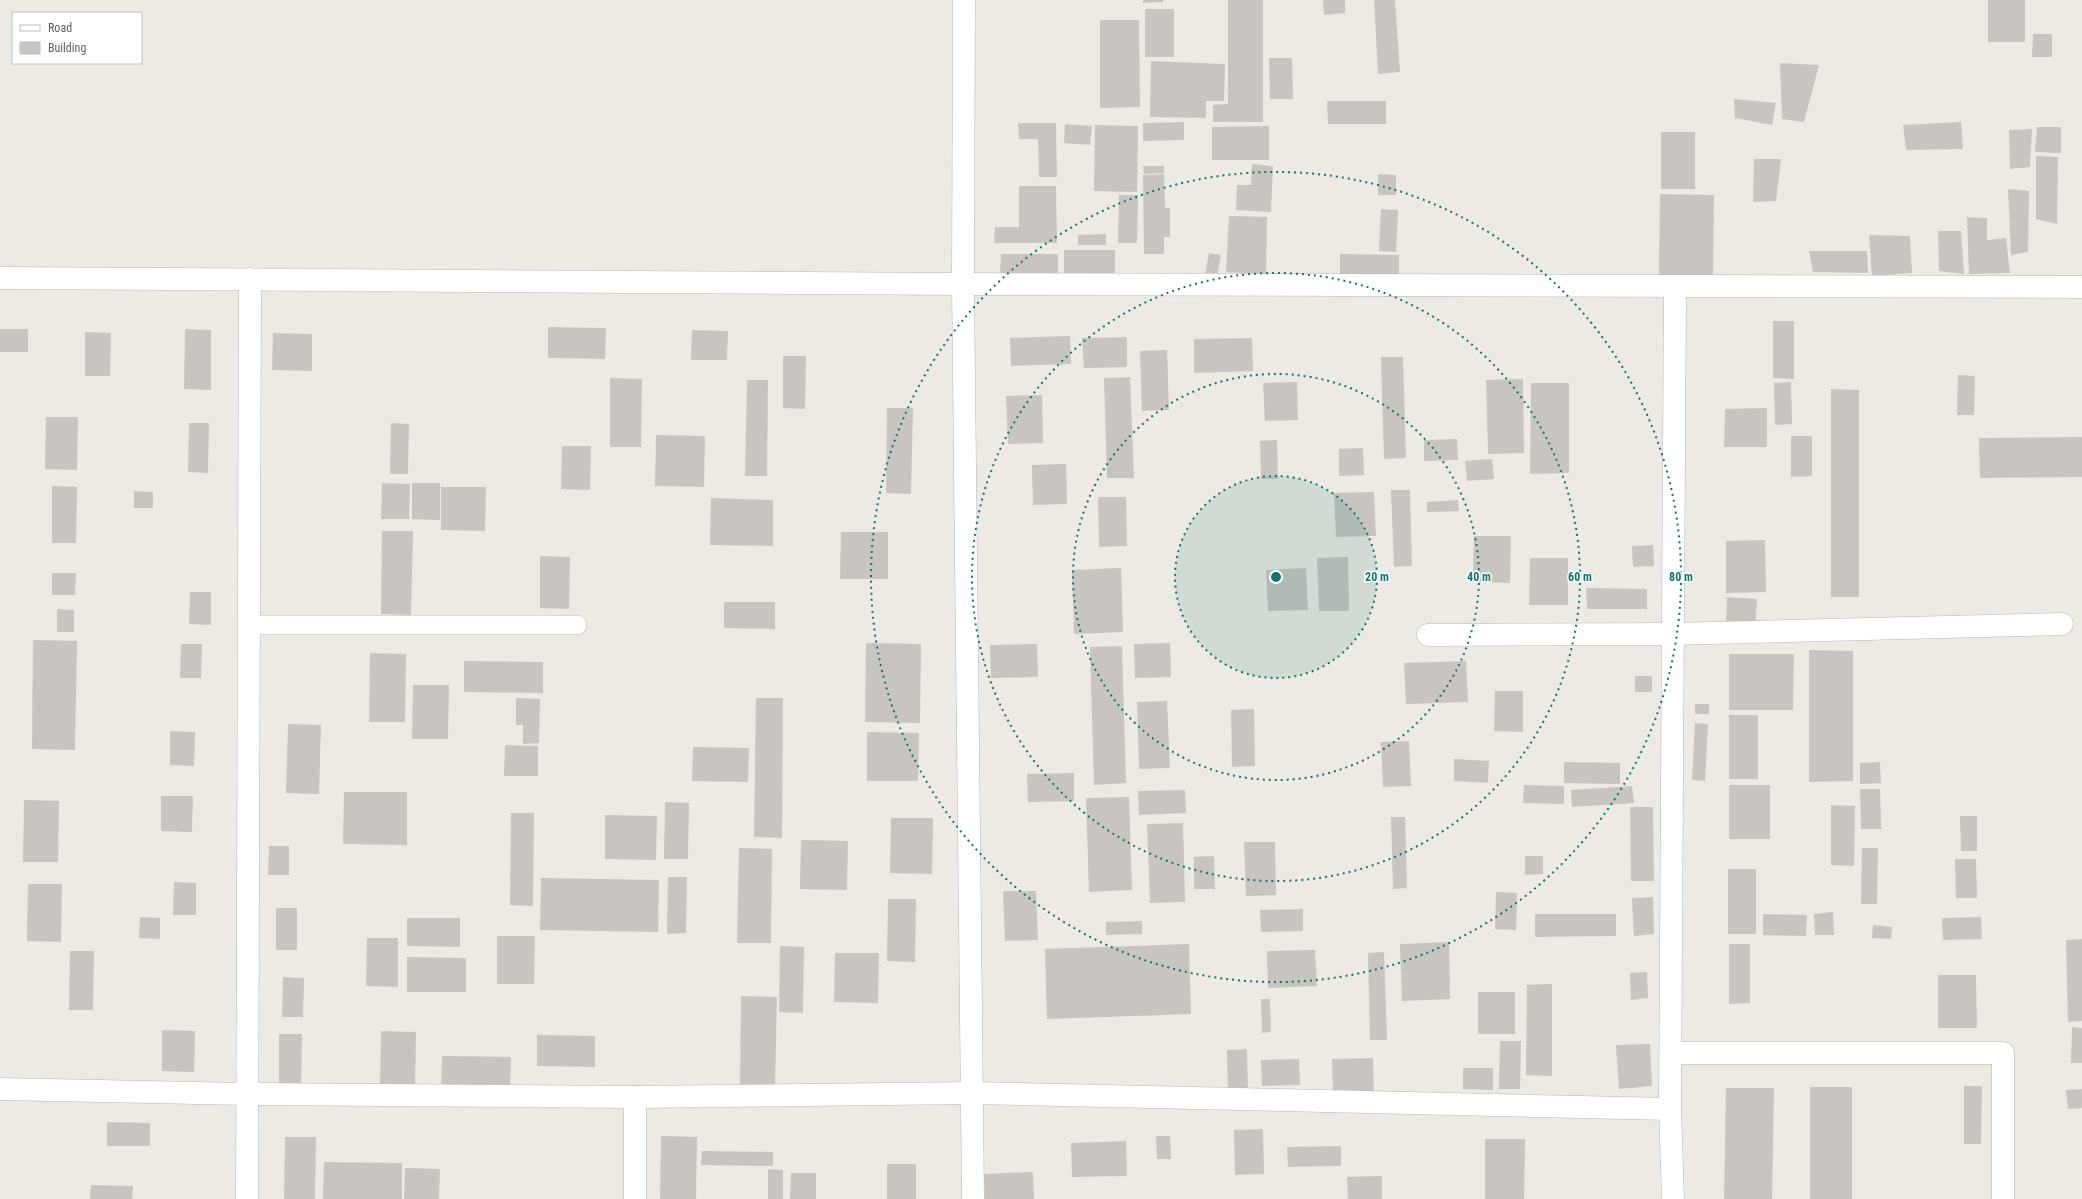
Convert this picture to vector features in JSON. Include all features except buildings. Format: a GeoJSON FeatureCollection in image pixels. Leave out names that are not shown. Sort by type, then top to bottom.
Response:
{"type":"FeatureCollection","features":[{"type":"Feature","properties":{"kind":"street"},"geometry":{"type":"LineString","coordinates":[[964,0],[963,284],[973,1199]]}},
{"type":"Feature","properties":{"kind":"street"},"geometry":{"type":"LineString","coordinates":[[0,278],[1675,287],[2082,286]]}},
{"type":"Feature","properties":{"kind":"street"},"geometry":{"type":"LineString","coordinates":[[247,1199],[250,279]]}},
{"type":"Feature","properties":{"kind":"street"},"geometry":{"type":"LineString","coordinates":[[1673,1199],[1670,1109],[1675,287]]}},
{"type":"Feature","properties":{"kind":"street"},"geometry":{"type":"LineString","coordinates":[[1428,636],[1672,634],[2062,624]]}},
{"type":"Feature","properties":{"kind":"street"},"geometry":{"type":"LineString","coordinates":[[1671,1054],[2003,1053],[2003,1199]]}},
{"type":"Feature","properties":{"kind":"street"},"geometry":{"type":"LineString","coordinates":[[0,1089],[247,1094],[635,1097],[973,1093],[1670,1109]]}},
{"type":"Feature","properties":{"kind":"street"},"geometry":{"type":"LineString","coordinates":[[635,1097],[635,1199]]}},
{"type":"Feature","properties":{"kind":"lane"},"geometry":{"type":"LineString","coordinates":[[249,625],[577,625]]}}]}
